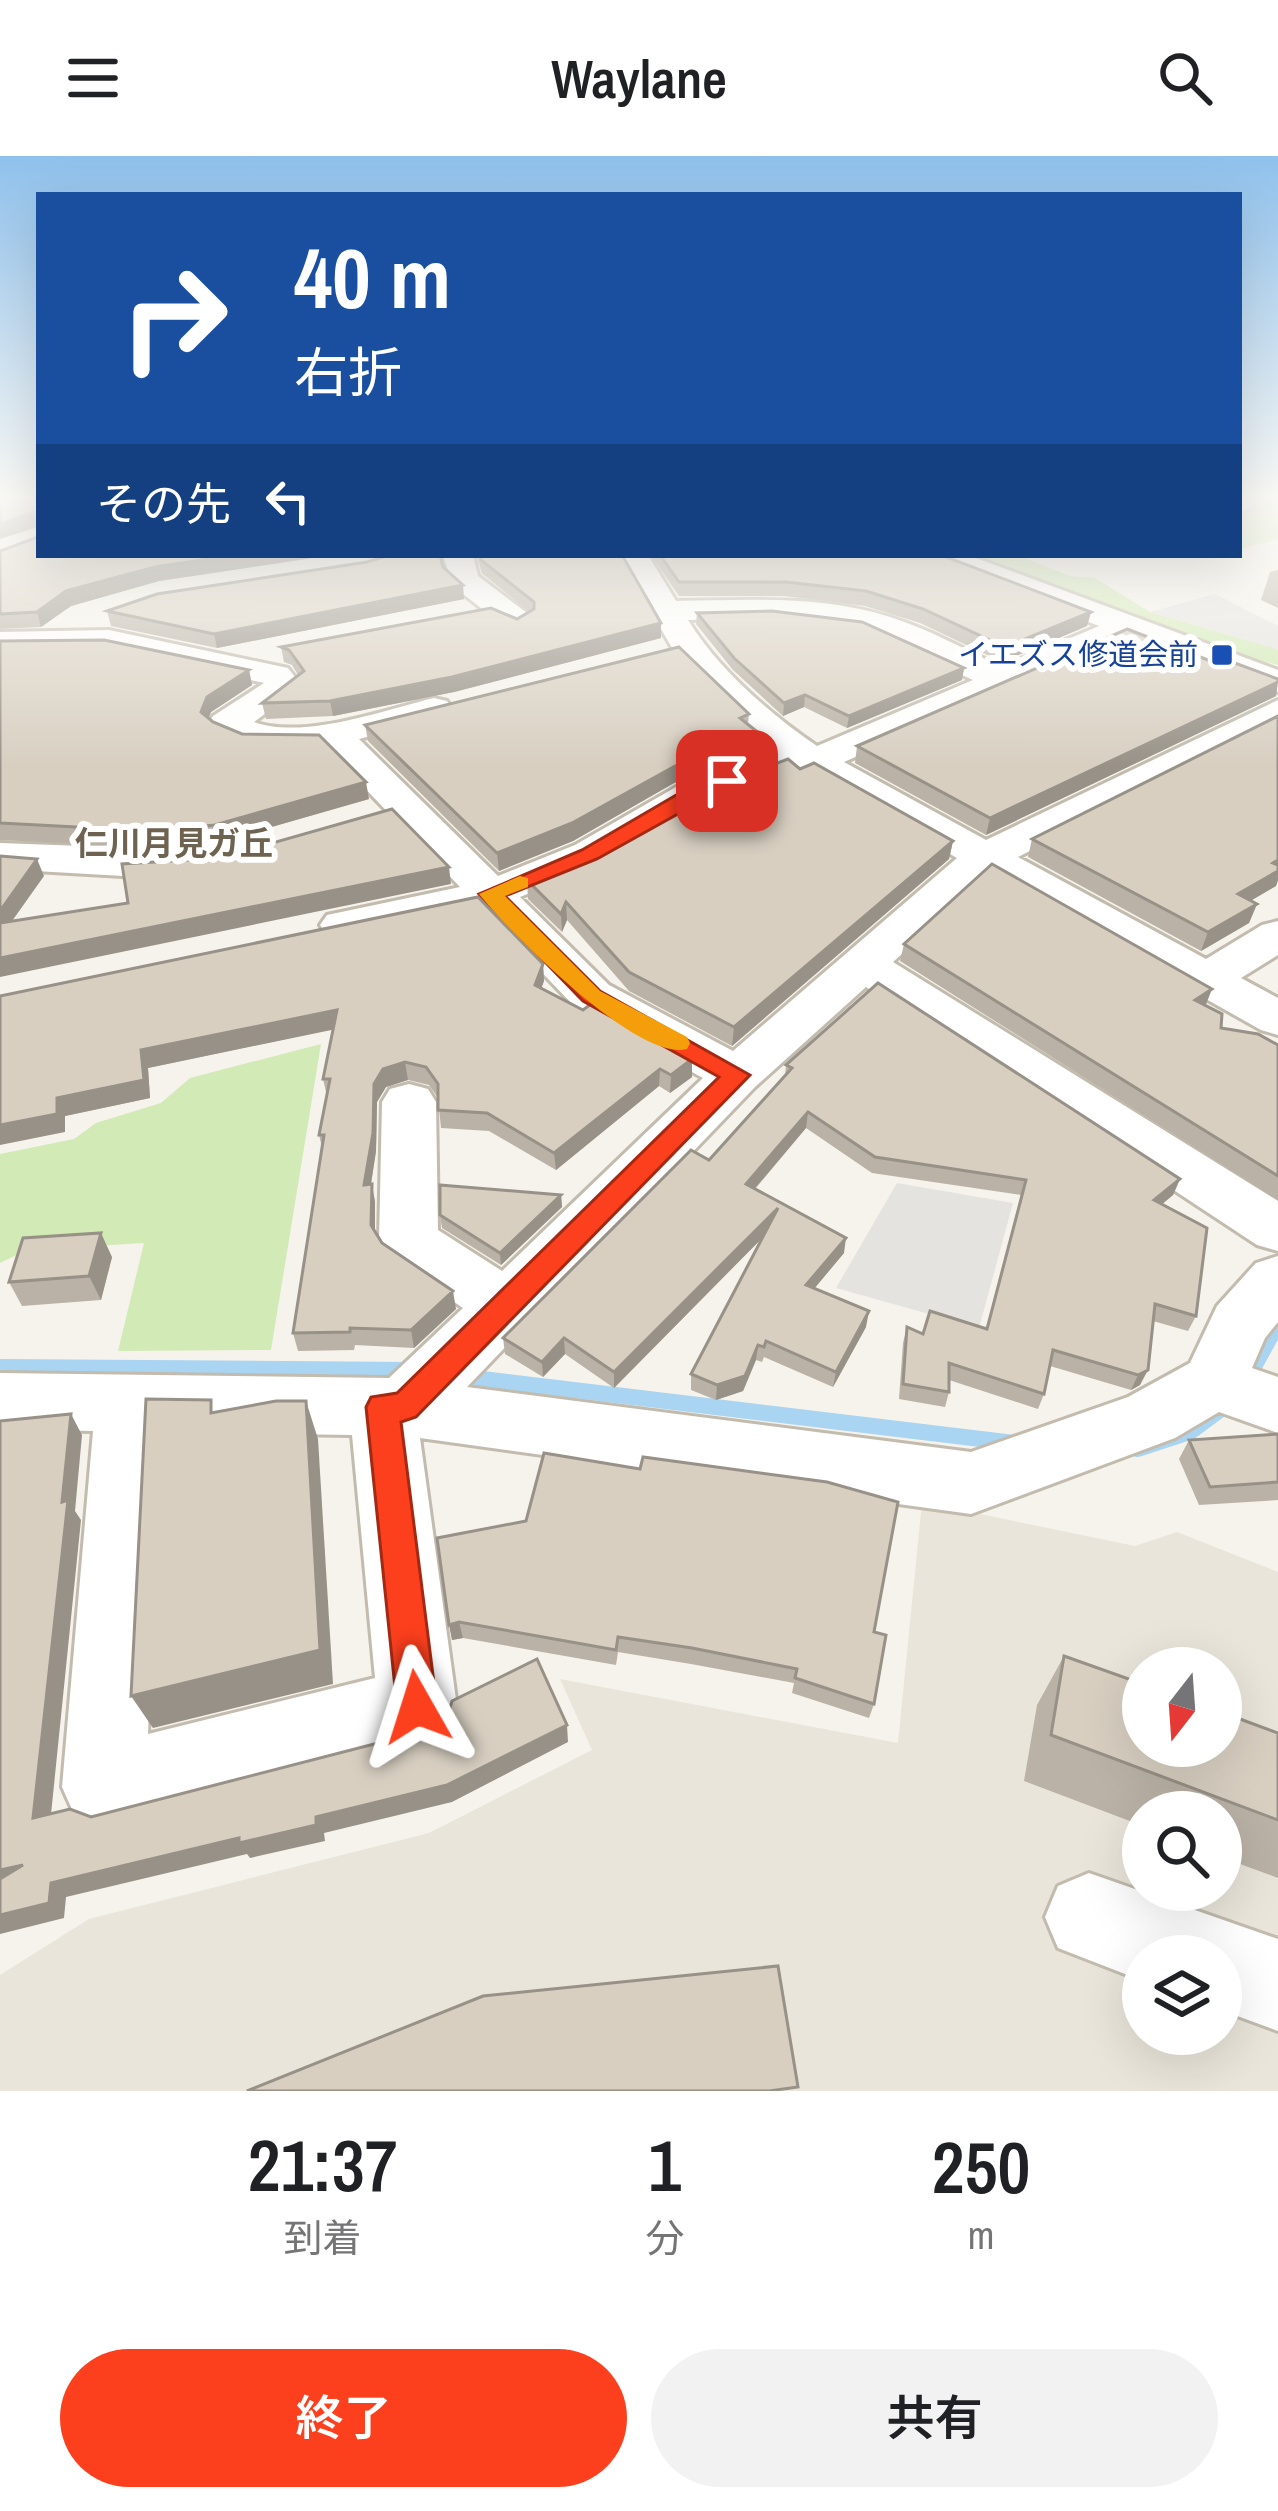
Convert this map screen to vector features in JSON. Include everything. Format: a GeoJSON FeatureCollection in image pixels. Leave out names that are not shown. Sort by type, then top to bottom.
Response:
{"type":"FeatureCollection","features":[{"type":"Feature","properties":{"kind":"street"},"geometry":{"type":"LineString","coordinates":[[455,616],[507,614],[473,587]]}},
{"type":"Feature","properties":{"kind":"street"},"geometry":{"type":"LineString","coordinates":[[653,587],[687,646],[771,731],[808,757],[1278,1018]]}},
{"type":"Feature","properties":{"kind":"street"},"geometry":{"type":"LineString","coordinates":[[1026,587],[1278,682]]}},
{"type":"Feature","properties":{"kind":"street"},"geometry":{"type":"LineString","coordinates":[[48,640],[72,620],[110,610]]}},
{"type":"Feature","properties":{"kind":"street"},"geometry":{"type":"LineString","coordinates":[[667,611],[796,610],[875,622],[1001,680]]}},
{"type":"Feature","properties":{"kind":"street"},"geometry":{"type":"LineString","coordinates":[[304,933],[490,894],[590,854],[690,795],[808,757],[1128,626]]}},
{"type":"Feature","properties":{"kind":"street"},"geometry":{"type":"LineString","coordinates":[[0,642],[109,640],[276,675],[285,686],[226,724],[264,738],[333,734],[466,701]]}},
{"type":"Feature","properties":{"kind":"street"},"geometry":{"type":"LineString","coordinates":[[212,661],[301,645]]}},
{"type":"Feature","properties":{"kind":"street"},"geometry":{"type":"LineString","coordinates":[[643,657],[687,646]]}},
{"type":"Feature","properties":{"kind":"street"},"geometry":{"type":"LineString","coordinates":[[399,1405],[737,1075],[984,857],[1278,711]]}},
{"type":"Feature","properties":{"kind":"street"},"geometry":{"type":"LineString","coordinates":[[333,734],[592,996],[737,1075]]}},
{"type":"Feature","properties":{"kind":"street"},"geometry":{"type":"LineString","coordinates":[[359,819],[404,806]]}},
{"type":"Feature","properties":{"kind":"street"},"geometry":{"type":"LineString","coordinates":[[0,856],[158,865],[246,852]]}},
{"type":"Feature","properties":{"kind":"street"},"geometry":{"type":"LineString","coordinates":[[1207,980],[1278,935]]}},
{"type":"Feature","properties":{"kind":"street"},"geometry":{"type":"LineString","coordinates":[[863,964],[1278,1229]]}},
{"type":"Feature","properties":{"kind":"street"},"geometry":{"type":"LineString","coordinates":[[409,1102],[409,1241],[485,1326]]}},
{"type":"Feature","properties":{"kind":"street"},"geometry":{"type":"LineString","coordinates":[[0,1401],[399,1405],[971,1483],[1237,1390],[1239,1324],[1278,1280]]}},
{"type":"Feature","properties":{"kind":"street"},"geometry":{"type":"LineString","coordinates":[[128,1403],[104,1786],[417,1707],[399,1405]]}},
{"type":"Feature","properties":{"kind":"street"},"geometry":{"type":"LineString","coordinates":[[1089,1917],[1139,1935]]}},
{"type":"Feature","properties":{"kind":"street"},"geometry":{"type":"LineString","coordinates":[[1242,1972],[1278,1985]]}},
{"type":"Feature","properties":{"kind":"shaded area"},"geometry":{"type":"Polygon","coordinates":[[[1215,594],[1278,626],[1278,649],[1150,612],[1215,594]]]}},
{"type":"Feature","properties":{"kind":"shaded area"},"geometry":{"type":"Polygon","coordinates":[[[897,1183],[1013,1203],[979,1328],[836,1288],[897,1183]]]}},
{"type":"Feature","properties":{"kind":"shaded area"},"geometry":{"type":"Polygon","coordinates":[[[922,1502],[1135,1546],[1177,1532],[1278,1572],[1278,2091],[0,2091],[0,1975],[89,1919],[429,1833],[592,1750],[560,1679],[898,1743],[922,1502]]]}},
{"type":"Feature","properties":{"kind":"green space"},"geometry":{"type":"Polygon","coordinates":[[[1039,587],[1110,587],[1150,612],[1278,649],[1278,665],[1197,644],[1039,587]]]}},
{"type":"Feature","properties":{"kind":"green space"},"geometry":{"type":"Polygon","coordinates":[[[321,1044],[271,1350],[118,1351],[144,1243],[27,1250],[0,1263],[0,1154],[74,1139],[96,1123],[161,1103],[190,1078],[321,1044]]]}},
{"type":"Feature","properties":{"kind":"building"},"geometry":{"type":"Polygon","coordinates":[[[0,587],[80,587],[66,591],[37,612],[0,614],[0,587]]]}},
{"type":"Feature","properties":{"kind":"building"},"geometry":{"type":"Polygon","coordinates":[[[201,587],[451,587],[214,634],[107,611],[157,594],[201,587]]]}},
{"type":"Feature","properties":{"kind":"building"},"geometry":{"type":"Polygon","coordinates":[[[515,587],[641,587],[661,623],[452,677],[330,701],[262,703],[304,671],[289,650],[281,647],[491,608],[517,619],[534,609],[534,602],[515,587]]]}},
{"type":"Feature","properties":{"kind":"building"},"geometry":{"type":"Polygon","coordinates":[[[833,587],[1026,587],[1091,612],[1005,647],[923,609],[866,591],[833,587]]]}},
{"type":"Feature","properties":{"kind":"building"},"geometry":{"type":"Polygon","coordinates":[[[772,611],[862,622],[964,668],[849,716],[805,695],[784,703],[734,658],[697,613],[772,611]]]}},
{"type":"Feature","properties":{"kind":"building"},"geometry":{"type":"Polygon","coordinates":[[[1127,629],[1208,660],[1216,656],[1278,682],[990,818],[857,746],[1127,629]]]}},
{"type":"Feature","properties":{"kind":"building"},"geometry":{"type":"Polygon","coordinates":[[[104,640],[249,670],[207,697],[201,712],[242,734],[319,735],[366,782],[215,825],[153,831],[0,823],[0,641],[104,640]]]}},
{"type":"Feature","properties":{"kind":"building"},"geometry":{"type":"Polygon","coordinates":[[[679,647],[749,714],[740,718],[760,734],[675,766],[572,823],[497,853],[365,725],[679,647]]]}},
{"type":"Feature","properties":{"kind":"building"},"geometry":{"type":"Polygon","coordinates":[[[1278,716],[1278,860],[1273,863],[1278,871],[1238,894],[1257,904],[1208,932],[1032,839],[1278,716]]]}},
{"type":"Feature","properties":{"kind":"building"},"geometry":{"type":"Polygon","coordinates":[[[788,759],[800,769],[814,763],[953,841],[734,1027],[629,972],[566,902],[561,914],[527,880],[607,849],[707,790],[788,759]]]}},
{"type":"Feature","properties":{"kind":"building"},"geometry":{"type":"Polygon","coordinates":[[[392,809],[449,867],[0,958],[0,923],[128,903],[122,864],[220,858],[392,809]]]}},
{"type":"Feature","properties":{"kind":"building"},"geometry":{"type":"Polygon","coordinates":[[[0,856],[37,859],[0,911],[0,856]]]}},
{"type":"Feature","properties":{"kind":"building"},"geometry":{"type":"Polygon","coordinates":[[[992,864],[1212,989],[1195,1000],[1222,1014],[1221,1028],[1258,1034],[1278,1045],[1278,1176],[904,944],[992,864]]]}},
{"type":"Feature","properties":{"kind":"building"},"geometry":{"type":"Polygon","coordinates":[[[478,897],[543,964],[535,985],[583,1010],[591,1004],[692,1059],[671,1075],[660,1069],[554,1153],[487,1113],[438,1110],[438,1084],[426,1067],[405,1062],[383,1069],[374,1084],[373,1133],[364,1185],[372,1184],[371,1225],[382,1243],[453,1291],[411,1330],[293,1333],[324,1135],[319,1135],[330,1079],[323,1079],[337,1010],[141,1050],[144,1080],[57,1098],[57,1114],[0,1125],[0,996],[478,897]]]}},
{"type":"Feature","properties":{"kind":"building"},"geometry":{"type":"Polygon","coordinates":[[[878,983],[1180,1179],[1154,1200],[1207,1228],[1196,1316],[1155,1304],[1148,1370],[1138,1375],[1053,1350],[1044,1394],[949,1363],[949,1392],[903,1384],[907,1327],[923,1334],[930,1311],[987,1329],[1026,1180],[875,1157],[808,1112],[746,1184],[846,1238],[806,1285],[869,1311],[836,1372],[766,1341],[764,1347],[758,1345],[745,1376],[717,1385],[691,1374],[778,1208],[614,1372],[564,1338],[542,1362],[503,1338],[691,1150],[709,1160],[792,1068],[786,1065],[878,983]]]}},
{"type":"Feature","properties":{"kind":"building"},"geometry":{"type":"Polygon","coordinates":[[[440,1185],[561,1195],[500,1253],[440,1215],[440,1185]]]}},
{"type":"Feature","properties":{"kind":"building"},"geometry":{"type":"Polygon","coordinates":[[[101,1233],[89,1276],[9,1282],[23,1238],[101,1233]]]}},
{"type":"Feature","properties":{"kind":"building"},"geometry":{"type":"Polygon","coordinates":[[[146,1399],[211,1400],[211,1413],[276,1401],[306,1401],[320,1650],[131,1696],[146,1399]]]}},
{"type":"Feature","properties":{"kind":"building"},"geometry":{"type":"Polygon","coordinates":[[[71,1414],[62,1502],[68,1500],[33,1818],[70,1809],[91,1817],[413,1734],[447,1719],[452,1701],[537,1659],[567,1725],[447,1785],[316,1817],[316,1825],[239,1843],[239,1838],[51,1883],[49,1903],[0,1915],[0,1879],[23,1865],[0,1870],[0,1421],[71,1414]]]}},
{"type":"Feature","properties":{"kind":"building"},"geometry":{"type":"Polygon","coordinates":[[[1278,1434],[1278,1482],[1210,1487],[1189,1440],[1278,1434]]]}},
{"type":"Feature","properties":{"kind":"building"},"geometry":{"type":"Polygon","coordinates":[[[544,1453],[640,1469],[643,1457],[827,1482],[898,1502],[874,1632],[886,1635],[874,1704],[795,1678],[797,1669],[692,1648],[618,1637],[616,1650],[459,1622],[449,1625],[437,1538],[526,1521],[544,1453]]]}},
{"type":"Feature","properties":{"kind":"building"},"geometry":{"type":"Polygon","coordinates":[[[1064,1656],[1122,1677],[1122,1762],[1051,1735],[1064,1656]]]}},
{"type":"Feature","properties":{"kind":"building"},"geometry":{"type":"Polygon","coordinates":[[[1242,1720],[1278,1733],[1278,1820],[1242,1807],[1242,1791],[1201,1791],[1136,1767],[1242,1767],[1242,1720]]]}},
{"type":"Feature","properties":{"kind":"building"},"geometry":{"type":"Polygon","coordinates":[[[778,1966],[798,2087],[769,2091],[247,2091],[483,1996],[778,1966]]]}},
{"type":"Feature","properties":{"kind":"waterway"},"geometry":{"type":"LineString","coordinates":[[1246,1381],[1278,1323]]}},
{"type":"Feature","properties":{"kind":"waterway"},"geometry":{"type":"LineString","coordinates":[[0,1367],[413,1370]]}},
{"type":"Feature","properties":{"kind":"waterway"},"geometry":{"type":"LineString","coordinates":[[458,1376],[1014,1443]]}},
{"type":"Feature","properties":{"kind":"waterway"},"geometry":{"type":"LineString","coordinates":[[1138,1449],[1190,1432],[1233,1400]]}},
{"type":"Feature","properties":{"kind":"slow traffic"},"geometry":{"type":"LineString","coordinates":[[520,882],[490,894],[592,996],[678,1043]]}},
{"type":"Feature","properties":{"kind":"place","name":"イエズス修道会前"},"geometry":{"type":"Point","coordinates":[1222,655]}},
{"type":"Feature","properties":{"kind":"district","name":"仁川月見ガ丘"},"geometry":{"type":"Point","coordinates":[174,843]}},
{"type":"Feature","properties":{"kind":"route"},"geometry":{"type":"LineString","coordinates":[[417,1707],[383,1407],[404,1407],[737,1075],[592,996],[490,894],[590,854],[690,795],[727,781]]}}]}
